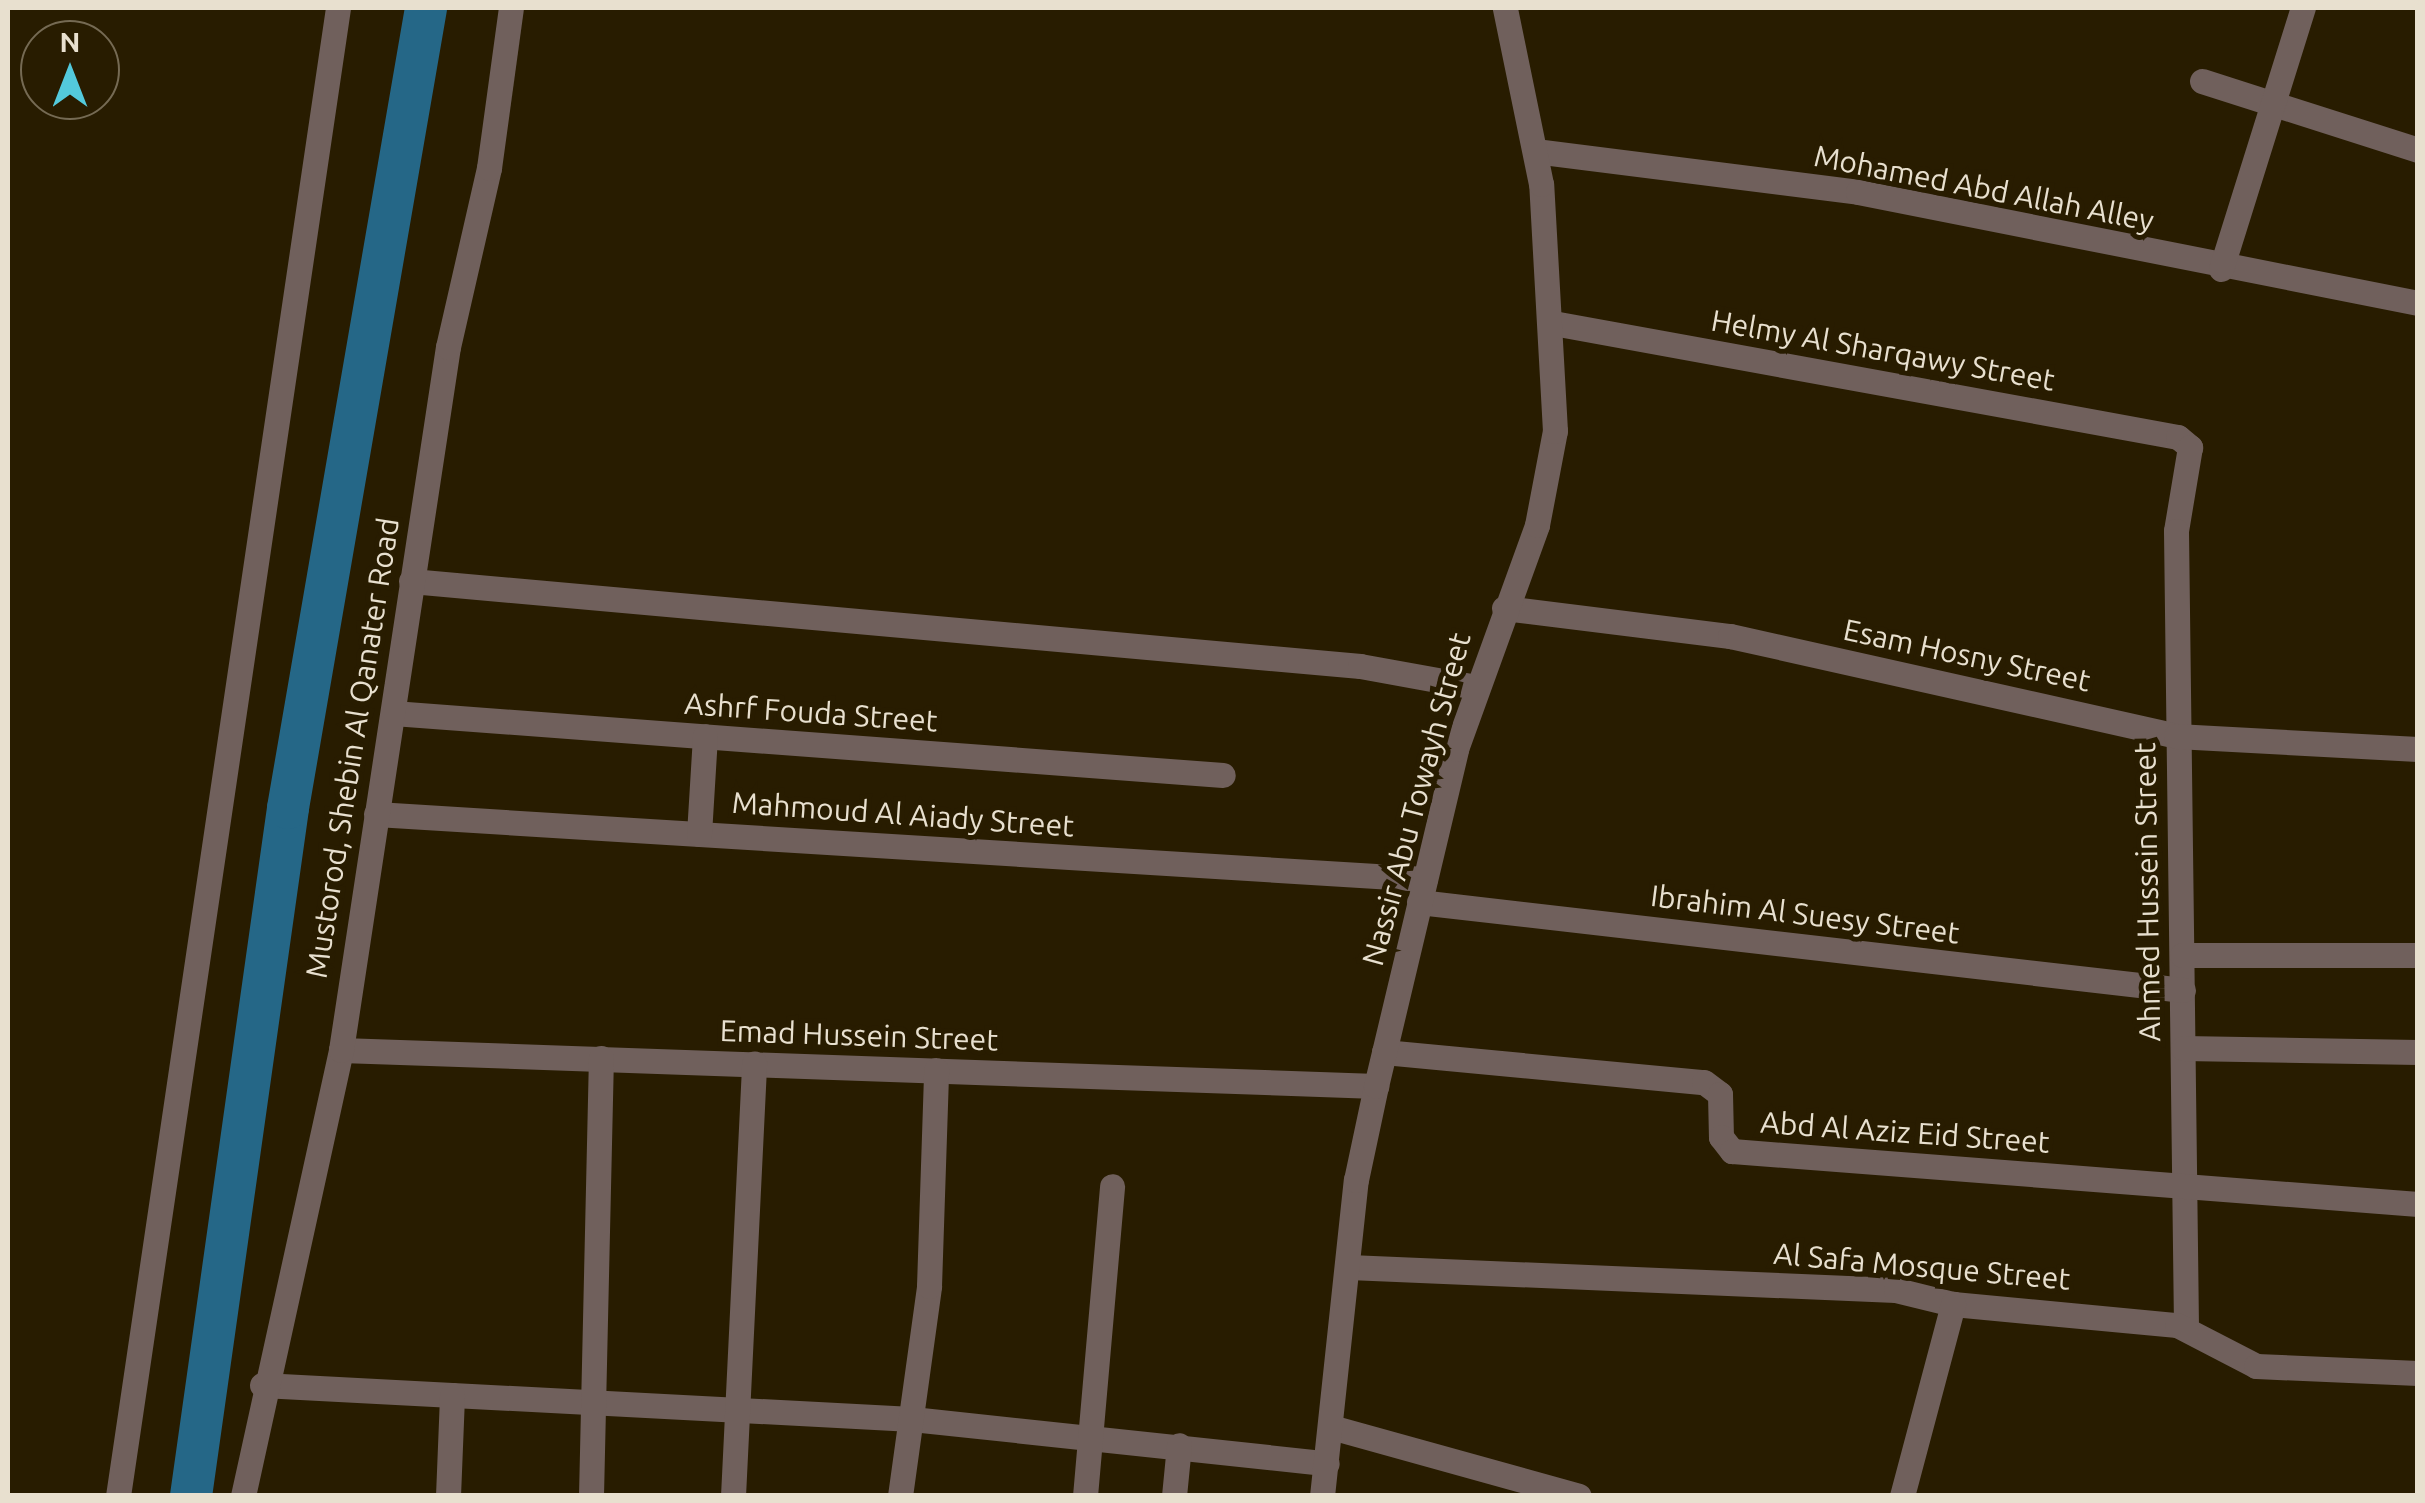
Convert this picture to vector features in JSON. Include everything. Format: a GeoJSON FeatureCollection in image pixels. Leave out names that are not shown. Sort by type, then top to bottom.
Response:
{"type":"FeatureCollection","features":[{"type":"Feature","properties":{"kind":"street"},"geometry":{"type":"LineString","coordinates":[[118,1496],[338,8]]}},
{"type":"Feature","properties":{"kind":"street","name":"Mustorod, Shebin Al Qanater Road"},"geometry":{"type":"LineString","coordinates":[[242,1496],[262,1384],[341,1050],[410,581],[458,291],[499,114],[511,8]]}},
{"type":"Feature","properties":{"kind":"street","name":"Nassir Abu Towayh Street"},"geometry":{"type":"LineString","coordinates":[[1322,1496],[1349,1267],[1376,1086],[1475,687],[1548,476],[1553,322],[1535,151],[1505,8]]}},
{"type":"Feature","properties":{"kind":"street"},"geometry":{"type":"LineString","coordinates":[[2221,269],[2303,8]]}},
{"type":"Feature","properties":{"kind":"street"},"geometry":{"type":"LineString","coordinates":[[2202,81],[2418,150]]}},
{"type":"Feature","properties":{"kind":"street","name":"Mohamed Abd Allah Alley"},"geometry":{"type":"LineString","coordinates":[[1535,151],[1858,192],[2221,269],[2418,303]]}},
{"type":"Feature","properties":{"kind":"street","name":"Helmy Al Sharqawy Street"},"geometry":{"type":"LineString","coordinates":[[1553,322],[2178,437],[2190,456]]}},
{"type":"Feature","properties":{"kind":"street","name":"Ahmed Hussein Street"},"geometry":{"type":"LineString","coordinates":[[2186,1328],[2176,531],[2190,456]]}},
{"type":"Feature","properties":{"kind":"street"},"geometry":{"type":"LineString","coordinates":[[410,581],[1360,666],[1475,687]]}},
{"type":"Feature","properties":{"kind":"street","name":"Esam Hosny Street"},"geometry":{"type":"LineString","coordinates":[[1504,608],[1730,636],[2176,736],[2418,749]]}},
{"type":"Feature","properties":{"kind":"street","name":"Ashrf Fouda Street"},"geometry":{"type":"LineString","coordinates":[[393,713],[1223,775]]}},
{"type":"Feature","properties":{"kind":"street"},"geometry":{"type":"LineString","coordinates":[[699,834],[705,736]]}},
{"type":"Feature","properties":{"kind":"street","name":"Mahmoud Al Aiady Street"},"geometry":{"type":"LineString","coordinates":[[376,814],[699,834],[1422,890]]}},
{"type":"Feature","properties":{"kind":"street","name":"Ibrahim Al Suesy Street"},"geometry":{"type":"LineString","coordinates":[[1422,890],[2183,990]]}},
{"type":"Feature","properties":{"kind":"street"},"geometry":{"type":"LineString","coordinates":[[2182,956],[2418,955]]}},
{"type":"Feature","properties":{"kind":"street"},"geometry":{"type":"LineString","coordinates":[[2183,1048],[2418,1052]]}},
{"type":"Feature","properties":{"kind":"street","name":"Emad Hussein Street"},"geometry":{"type":"LineString","coordinates":[[341,1050],[1376,1086]]}},
{"type":"Feature","properties":{"kind":"street","name":"Abd Al Aziz Eid Street"},"geometry":{"type":"LineString","coordinates":[[1384,1052],[1704,1082],[1720,1094],[1720,1137],[1732,1151],[2418,1204]]}},
{"type":"Feature","properties":{"kind":"street"},"geometry":{"type":"LineString","coordinates":[[591,1496],[601,1058]]}},
{"type":"Feature","properties":{"kind":"street"},"geometry":{"type":"LineString","coordinates":[[733,1496],[754,1064]]}},
{"type":"Feature","properties":{"kind":"street"},"geometry":{"type":"LineString","coordinates":[[900,1496],[929,1286],[936,1070]]}},
{"type":"Feature","properties":{"kind":"street"},"geometry":{"type":"LineString","coordinates":[[1085,1496],[1112,1186]]}},
{"type":"Feature","properties":{"kind":"street","name":"Al Safa Mosque Street"},"geometry":{"type":"LineString","coordinates":[[1349,1267],[1896,1290],[1953,1304],[2186,1328],[2256,1366],[2418,1373]]}},
{"type":"Feature","properties":{"kind":"street"},"geometry":{"type":"LineString","coordinates":[[1902,1496],[1953,1304]]}},
{"type":"Feature","properties":{"kind":"street"},"geometry":{"type":"LineString","coordinates":[[262,1384],[912,1419],[1327,1463]]}},
{"type":"Feature","properties":{"kind":"street"},"geometry":{"type":"LineString","coordinates":[[448,1496],[452,1394]]}},
{"type":"Feature","properties":{"kind":"street"},"geometry":{"type":"LineString","coordinates":[[1331,1427],[1579,1496]]}},
{"type":"Feature","properties":{"kind":"street"},"geometry":{"type":"LineString","coordinates":[[1174,1496],[1179,1445]]}},
{"type":"Feature","properties":{"kind":"waterway"},"geometry":{"type":"LineString","coordinates":[[191,1496],[288,808],[426,8]]}}]}
